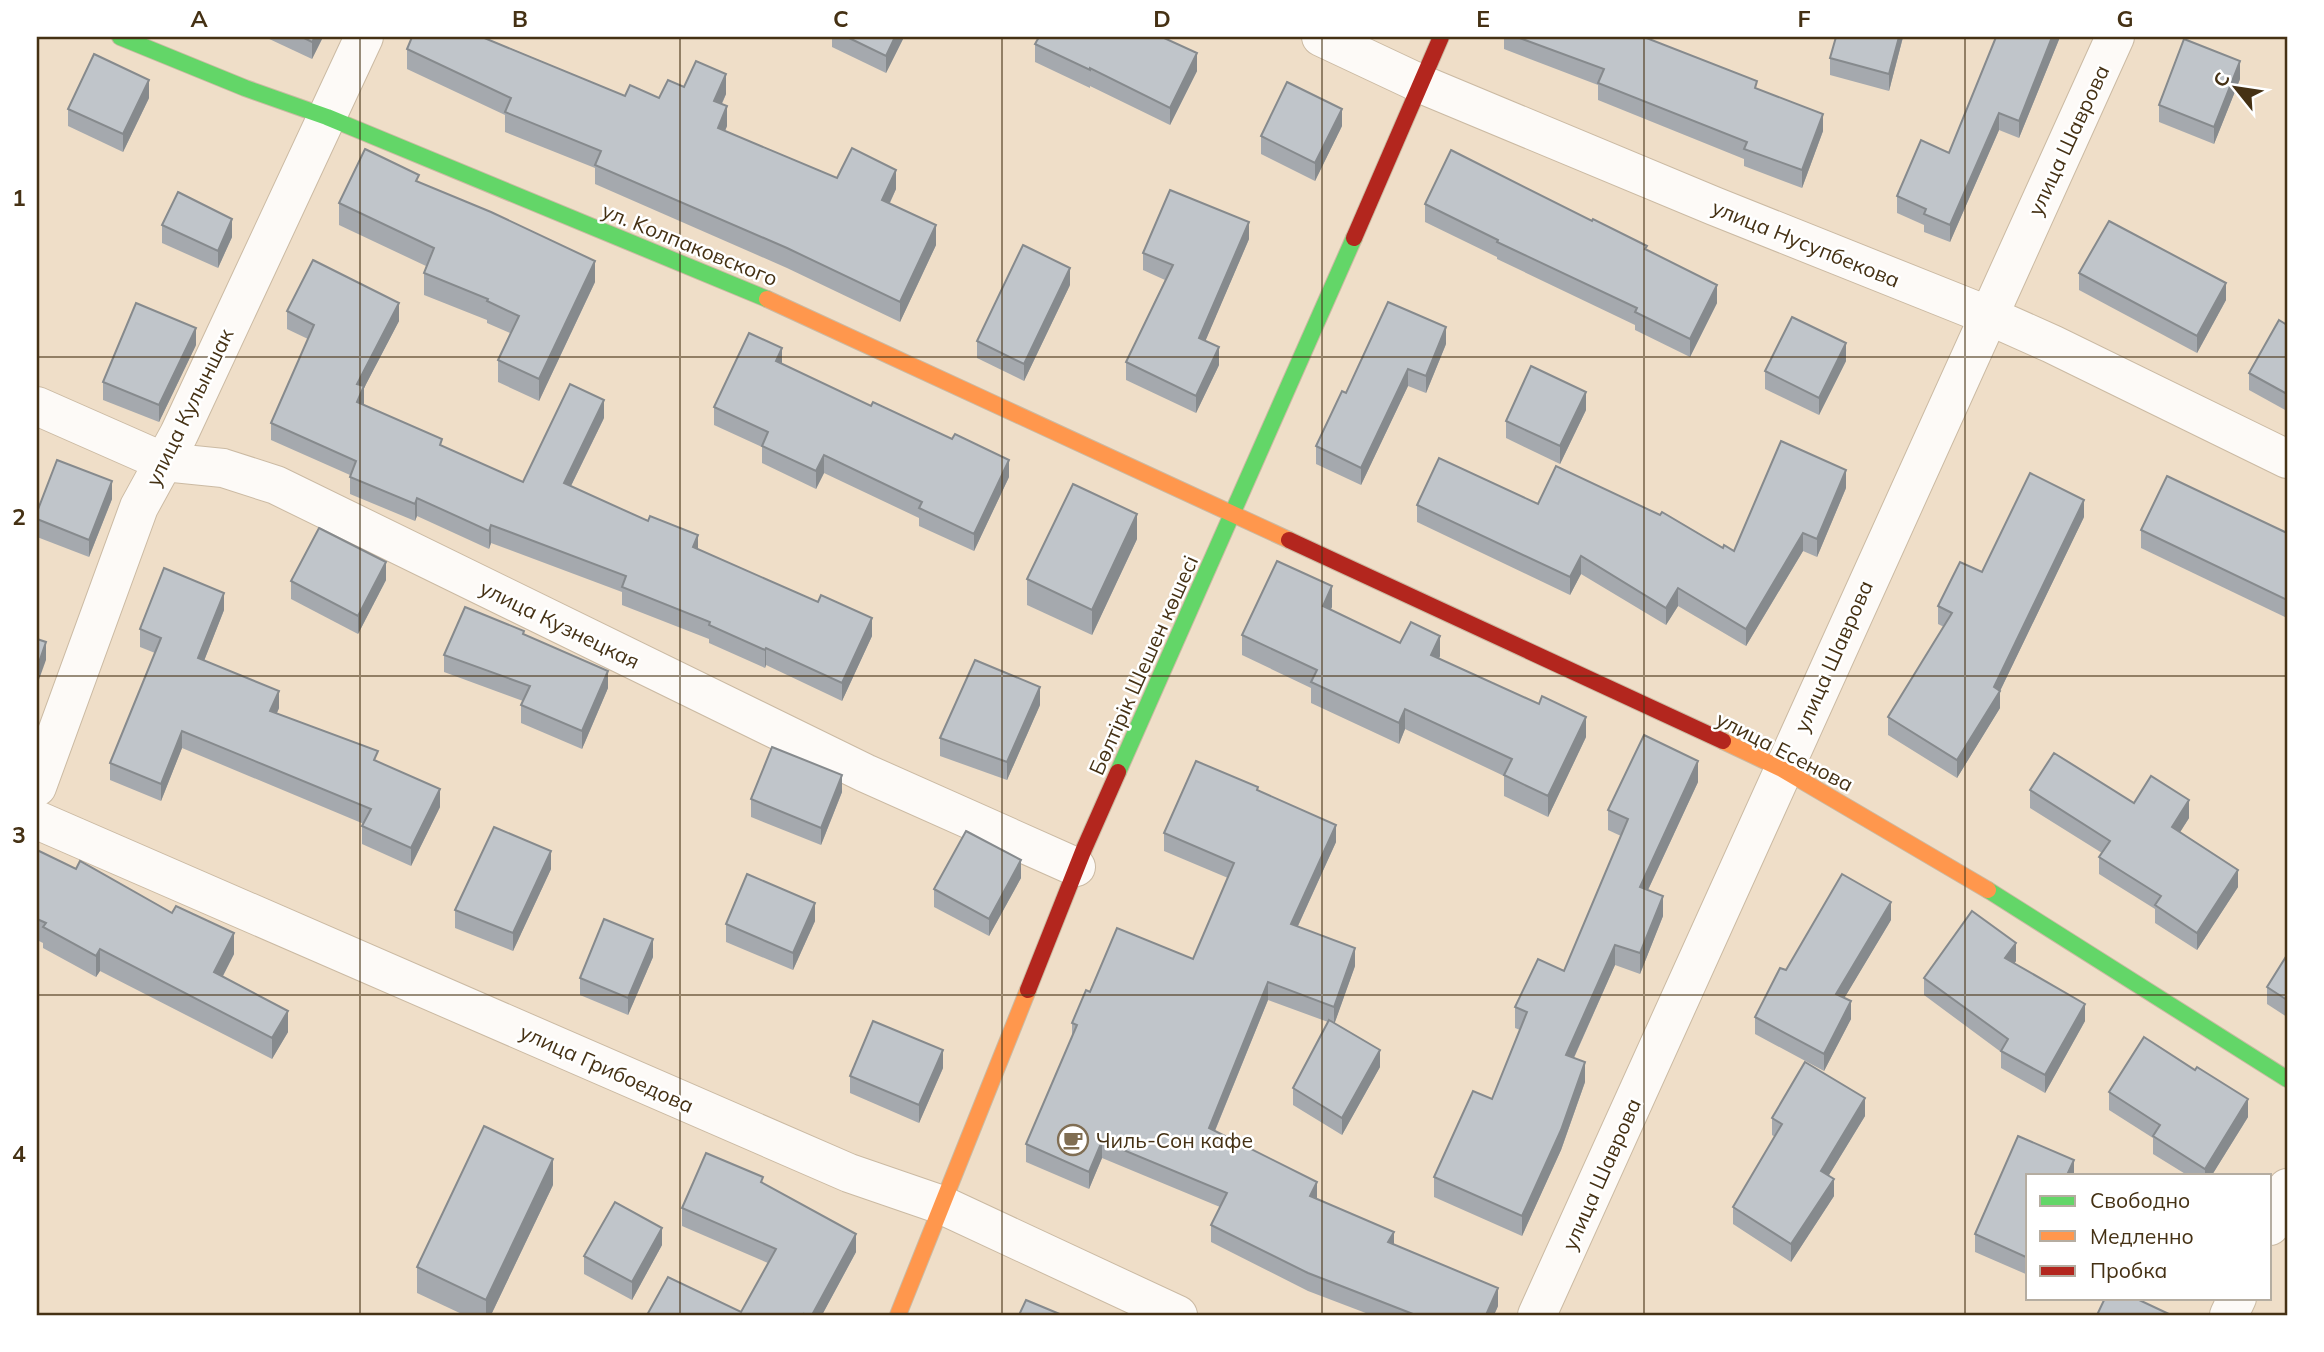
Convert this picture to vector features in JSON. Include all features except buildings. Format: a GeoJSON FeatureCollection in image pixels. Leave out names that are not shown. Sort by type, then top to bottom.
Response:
{"type":"FeatureCollection","features":[{"type":"Feature","properties":{"kind":"street","name":"ул. Kолпаковского"},"geometry":{"type":"LineString","coordinates":[[120,37],[245,88],[327,117],[777,303],[1234,514]]}},
{"type":"Feature","properties":{"kind":"street","name":"улица Кулыншак"},"geometry":{"type":"LineString","coordinates":[[37,787],[139,507],[164,463],[364,37]]}},
{"type":"Feature","properties":{"kind":"street","name":"улица Нусупбекова"},"geometry":{"type":"LineString","coordinates":[[1321,37],[1421,84],[2052,344],[2287,459]]}},
{"type":"Feature","properties":{"kind":"street","name":"Бөлтірік Шешен көшесі"},"geometry":{"type":"LineString","coordinates":[[898,1315],[1076,867],[1234,514],[1441,37]]}},
{"type":"Feature","properties":{"kind":"street","name":"улица Шаврова"},"geometry":{"type":"LineString","coordinates":[[1537,1315],[2115,37]]}},
{"type":"Feature","properties":{"kind":"street","name":"улица Кузнецкая"},"geometry":{"type":"LineString","coordinates":[[37,405],[164,463],[223,468],[276,485],[864,773],[1076,867]]}},
{"type":"Feature","properties":{"kind":"street","name":"улица Есенова"},"geometry":{"type":"LineString","coordinates":[[1234,514],[1782,769],[2017,907],[2287,1079]]}},
{"type":"Feature","properties":{"kind":"street","name":"улица Грибоедова"},"geometry":{"type":"LineString","coordinates":[[37,820],[849,1173],[942,1205],[1178,1315]]}},
{"type":"Feature","properties":{"kind":"street"},"geometry":{"type":"LineString","coordinates":[[2272,1222],[2287,1188]]}},
{"type":"Feature","properties":{"kind":"traffic: fast"},"geometry":{"type":"LineString","coordinates":[[120,37],[245,88],[327,117],[767,299]]}},
{"type":"Feature","properties":{"kind":"traffic: fast"},"geometry":{"type":"LineString","coordinates":[[1118,772],[1354,238]]}},
{"type":"Feature","properties":{"kind":"traffic: fast"},"geometry":{"type":"LineString","coordinates":[[1988,890],[2287,1079]]}},
{"type":"Feature","properties":{"kind":"traffic: slow"},"geometry":{"type":"LineString","coordinates":[[767,299],[1289,540]]}},
{"type":"Feature","properties":{"kind":"traffic: slow"},"geometry":{"type":"LineString","coordinates":[[1723,741],[1782,769],[1988,890]]}},
{"type":"Feature","properties":{"kind":"traffic: slow"},"geometry":{"type":"LineString","coordinates":[[898,1315],[1028,990]]}},
{"type":"Feature","properties":{"kind":"traffic: jam"},"geometry":{"type":"LineString","coordinates":[[1354,238],[1441,37]]}},
{"type":"Feature","properties":{"kind":"traffic: jam"},"geometry":{"type":"LineString","coordinates":[[1289,540],[1723,741]]}},
{"type":"Feature","properties":{"kind":"traffic: jam"},"geometry":{"type":"LineString","coordinates":[[1028,990],[1118,772]]}},
{"type":"Feature","properties":{"kind":"place","name":"Чиль-Сон кафе"},"geometry":{"type":"Point","coordinates":[1073,1140]}}]}
